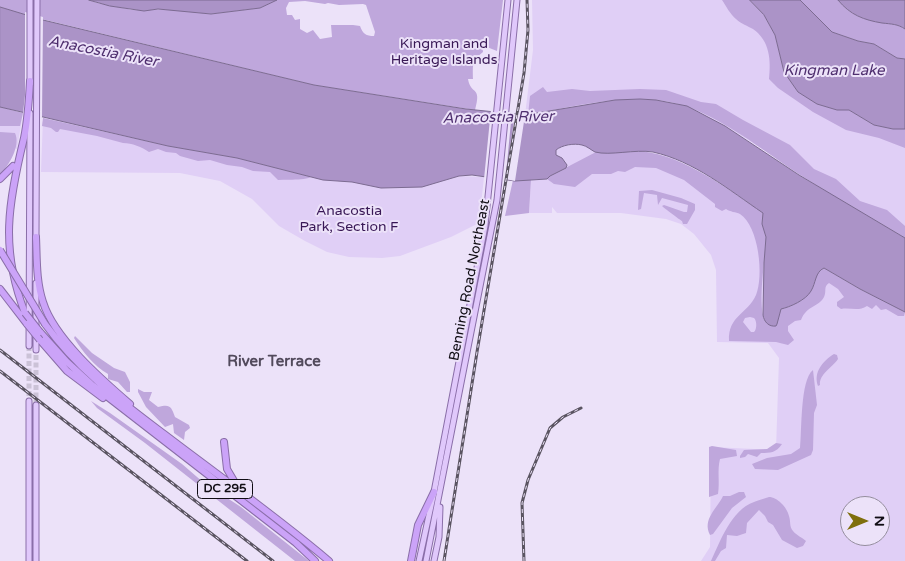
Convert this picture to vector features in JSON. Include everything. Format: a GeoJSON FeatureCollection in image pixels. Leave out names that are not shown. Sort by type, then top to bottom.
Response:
{"type":"FeatureCollection","features":[{"type":"Feature","properties":{"kind":"highway"},"geometry":{"type":"LineString","coordinates":[[2,217],[26,126],[30,81]]}},
{"type":"Feature","properties":{"kind":"highway"},"geometry":{"type":"LineString","coordinates":[[0,179],[8,173],[18,158]]}},
{"type":"Feature","properties":{"kind":"highway"},"geometry":{"type":"LineString","coordinates":[[36,237],[40,293],[57,329],[98,375],[164,434]]}},
{"type":"Feature","properties":{"kind":"highway"},"geometry":{"type":"LineString","coordinates":[[1,242],[4,273]]}},
{"type":"Feature","properties":{"kind":"highway","name":"DC 295"},"geometry":{"type":"LineString","coordinates":[[0,250],[45,324],[68,354],[92,378],[329,561]]}},
{"type":"Feature","properties":{"kind":"highway"},"geometry":{"type":"LineString","coordinates":[[8,283],[25,313],[77,372],[135,419]]}},
{"type":"Feature","properties":{"kind":"highway","name":"DC 295"},"geometry":{"type":"LineString","coordinates":[[0,289],[40,340],[76,379],[135,419],[296,543],[315,561]]}},
{"type":"Feature","properties":{"kind":"highway"},"geometry":{"type":"LineString","coordinates":[[224,442],[225,463],[228,473],[234,483],[255,502]]}},
{"type":"Feature","properties":{"kind":"highway"},"geometry":{"type":"LineString","coordinates":[[411,561],[418,525],[434,492]]}},
{"type":"Feature","properties":{"kind":"highway"},"geometry":{"type":"LineString","coordinates":[[303,540],[333,561]]}},
{"type":"Feature","properties":{"kind":"main road"},"geometry":{"type":"LineString","coordinates":[[29,346],[30,0]]}},
{"type":"Feature","properties":{"kind":"main road"},"geometry":{"type":"LineString","coordinates":[[36,350],[37,0]]}},
{"type":"Feature","properties":{"kind":"main road","name":"Benning Road Northeast"},"geometry":{"type":"LineString","coordinates":[[419,561],[481,245],[488,200],[508,0]]}},
{"type":"Feature","properties":{"kind":"main road","name":"Benning Road Northeast"},"geometry":{"type":"LineString","coordinates":[[426,561],[497,200],[517,0]]}},
{"type":"Feature","properties":{"kind":"main road"},"geometry":{"type":"LineString","coordinates":[[29,401],[29,561]]}},
{"type":"Feature","properties":{"kind":"main road"},"geometry":{"type":"LineString","coordinates":[[36,405],[36,561]]}},
{"type":"Feature","properties":{"kind":"main road"},"geometry":{"type":"LineString","coordinates":[[434,561],[440,527],[441,489]]}},
{"type":"Feature","properties":{"kind":"green space","name":"Kingman and Heritage Islands"},"geometry":{"type":"Polygon","coordinates":[[[0,0],[89,0],[133,10],[171,9],[211,14],[260,8],[277,0],[503,0],[497,51],[482,45],[483,52],[476,58],[474,64],[473,79],[468,79],[471,88],[477,94],[475,110],[314,85],[25,15],[0,7],[0,0]],[[305,1],[289,2],[286,8],[287,15],[292,15],[295,20],[300,19],[300,29],[307,33],[313,30],[320,39],[332,37],[331,25],[360,26],[365,34],[374,36],[375,32],[366,5],[325,4],[305,1]]]}},
{"type":"Feature","properties":{"kind":"green space"},"geometry":{"type":"Polygon","coordinates":[[[532,0],[750,0],[837,110],[869,121],[905,129],[905,238],[725,126],[559,109],[525,115],[533,50],[532,0]]]}},
{"type":"Feature","properties":{"kind":"green space"},"geometry":{"type":"Polygon","coordinates":[[[722,0],[750,0],[764,15],[775,35],[784,72],[798,92],[817,104],[837,110],[849,110],[874,125],[893,129],[905,129],[905,148],[879,138],[846,130],[813,112],[778,88],[769,79],[768,51],[763,39],[753,29],[734,17],[722,0]]]}},
{"type":"Feature","properties":{"kind":"green space"},"geometry":{"type":"Polygon","coordinates":[[[800,0],[838,0],[845,8],[860,17],[900,26],[905,29],[905,59],[897,58],[874,44],[858,41],[832,32],[800,0]]]}},
{"type":"Feature","properties":{"kind":"green space"},"geometry":{"type":"Polygon","coordinates":[[[543,87],[547,92],[572,89],[590,91],[666,90],[701,102],[716,104],[790,145],[814,169],[836,179],[860,201],[887,210],[905,226],[905,238],[810,182],[748,139],[694,109],[675,103],[640,99],[592,103],[528,115],[530,96],[543,87]]]}},
{"type":"Feature","properties":{"kind":"green space"},"geometry":{"type":"Polygon","coordinates":[[[0,107],[23,113],[17,149],[0,144],[0,107]]]}},
{"type":"Feature","properties":{"kind":"green space"},"geometry":{"type":"Polygon","coordinates":[[[0,107],[23,113],[20,126],[0,126],[0,107]]]}},
{"type":"Feature","properties":{"kind":"green space","name":"Anacostia Park, Section F"},"geometry":{"type":"Polygon","coordinates":[[[43,118],[436,182],[459,176],[484,177],[479,223],[451,237],[400,256],[382,258],[349,257],[327,252],[279,226],[252,199],[220,181],[180,173],[41,172],[43,118]]]}},
{"type":"Feature","properties":{"kind":"green space"},"geometry":{"type":"Polygon","coordinates":[[[43,118],[168,146],[237,158],[311,177],[278,180],[270,172],[253,171],[210,160],[198,161],[158,149],[149,152],[133,145],[60,129],[56,132],[51,128],[42,126],[43,118]]]}},
{"type":"Feature","properties":{"kind":"green space"},"geometry":{"type":"Polygon","coordinates":[[[0,132],[15,133],[16,144],[10,161],[0,175],[0,132]]]}},
{"type":"Feature","properties":{"kind":"green space"},"geometry":{"type":"Polygon","coordinates":[[[576,144],[674,158],[817,275],[860,289],[905,312],[905,561],[701,561],[710,547],[711,447],[776,450],[779,358],[768,343],[717,342],[716,270],[711,255],[694,234],[681,224],[666,219],[621,213],[557,213],[552,207],[552,213],[529,213],[531,180],[547,179],[556,150],[559,147],[576,144]]]}},
{"type":"Feature","properties":{"kind":"green space"},"geometry":{"type":"Polygon","coordinates":[[[641,151],[675,160],[706,175],[764,213],[763,224],[766,239],[762,280],[762,311],[764,320],[777,322],[781,309],[794,304],[810,293],[817,274],[824,268],[905,312],[904,316],[898,316],[886,309],[881,310],[876,305],[872,309],[867,306],[860,309],[841,309],[837,306],[837,302],[844,297],[838,289],[829,283],[826,286],[825,295],[822,300],[806,311],[801,320],[795,321],[788,326],[788,331],[794,340],[788,345],[776,342],[729,341],[730,332],[735,320],[748,307],[756,295],[760,276],[756,240],[746,220],[738,213],[726,209],[722,211],[715,207],[715,204],[684,180],[656,168],[635,167],[625,172],[592,174],[575,187],[554,184],[547,179],[596,152],[641,151]],[[745,318],[743,322],[751,332],[755,331],[756,327],[754,318],[745,318]]]}},
{"type":"Feature","properties":{"kind":"green space"},"geometry":{"type":"Polygon","coordinates":[[[513,180],[531,180],[529,213],[505,216],[513,180]]]}},
{"type":"Feature","properties":{"kind":"green space"},"geometry":{"type":"Polygon","coordinates":[[[652,190],[695,204],[695,210],[687,224],[683,224],[682,221],[662,206],[687,212],[688,205],[662,198],[658,205],[657,195],[644,193],[641,209],[638,210],[639,191],[652,190]]]}},
{"type":"Feature","properties":{"kind":"green space"},"geometry":{"type":"Polygon","coordinates":[[[75,336],[92,353],[114,368],[125,372],[130,382],[130,392],[127,392],[118,382],[108,379],[108,374],[89,358],[74,338],[75,336]]]}},
{"type":"Feature","properties":{"kind":"green space"},"geometry":{"type":"Polygon","coordinates":[[[834,354],[837,355],[838,359],[824,374],[818,386],[817,376],[820,367],[834,354]]]}},
{"type":"Feature","properties":{"kind":"green space"},"geometry":{"type":"Polygon","coordinates":[[[813,370],[817,405],[814,413],[813,450],[811,455],[778,470],[755,469],[752,464],[767,458],[791,454],[800,448],[802,406],[806,384],[813,370]]]}},
{"type":"Feature","properties":{"kind":"green space"},"geometry":{"type":"Polygon","coordinates":[[[138,389],[144,392],[152,392],[149,400],[158,407],[170,407],[175,417],[189,425],[190,428],[185,432],[184,440],[174,433],[173,424],[165,427],[146,407],[138,389]]]}},
{"type":"Feature","properties":{"kind":"green space"},"geometry":{"type":"Polygon","coordinates":[[[91,401],[182,464],[204,483],[241,507],[309,561],[295,561],[145,443],[97,408],[91,401]]]}},
{"type":"Feature","properties":{"kind":"green space"},"geometry":{"type":"Polygon","coordinates":[[[776,443],[782,444],[773,452],[761,453],[757,457],[748,454],[740,458],[744,450],[767,449],[776,443]]]}},
{"type":"Feature","properties":{"kind":"green space"},"geometry":{"type":"Polygon","coordinates":[[[709,447],[736,450],[737,456],[720,459],[718,494],[709,497],[709,447]]]}},
{"type":"Feature","properties":{"kind":"green space"},"geometry":{"type":"Polygon","coordinates":[[[744,492],[746,497],[732,508],[713,534],[710,535],[708,529],[709,519],[723,496],[730,496],[744,492]]]}},
{"type":"Feature","properties":{"kind":"green space"},"geometry":{"type":"Polygon","coordinates":[[[769,497],[781,503],[786,509],[792,529],[806,541],[803,546],[797,548],[782,540],[773,525],[768,522],[759,510],[747,523],[746,533],[737,536],[727,535],[726,548],[721,551],[715,561],[711,561],[727,527],[739,512],[754,502],[769,497]]]}},
{"type":"Feature","properties":{"kind":"water"},"geometry":{"type":"Polygon","coordinates":[[[89,0],[277,0],[260,8],[211,14],[158,9],[144,11],[110,6],[89,0]]]}},
{"type":"Feature","properties":{"kind":"water","name":"Kingman Lake"},"geometry":{"type":"Polygon","coordinates":[[[750,0],[800,0],[832,32],[858,41],[874,44],[897,58],[905,59],[905,129],[893,129],[874,125],[849,110],[837,110],[817,104],[798,92],[784,72],[775,35],[764,15],[750,0]]]}},
{"type":"Feature","properties":{"kind":"water","name":"Kingman Lake"},"geometry":{"type":"Polygon","coordinates":[[[838,0],[905,0],[905,29],[897,25],[875,22],[858,16],[847,10],[838,0]]]}},
{"type":"Feature","properties":{"kind":"water","name":"Anacostia River"},"geometry":{"type":"Polygon","coordinates":[[[0,7],[43,20],[314,85],[466,109],[525,115],[615,100],[640,99],[687,106],[725,126],[799,175],[905,238],[905,312],[824,268],[817,275],[809,294],[798,303],[781,309],[776,326],[769,325],[763,315],[766,237],[762,224],[763,213],[697,169],[668,156],[653,152],[601,153],[579,144],[572,144],[556,150],[556,155],[562,158],[567,165],[566,168],[547,179],[515,181],[472,175],[459,176],[422,187],[381,188],[352,182],[323,180],[237,158],[168,146],[0,107],[0,7]]]}},
{"type":"Feature","properties":{"kind":"pier"},"geometry":{"type":"Polygon","coordinates":[[[25,12],[43,17],[42,118],[23,113],[25,95],[25,12]]]}},
{"type":"Feature","properties":{"kind":"pier"},"geometry":{"type":"Polygon","coordinates":[[[491,109],[512,111],[506,174],[515,114],[525,115],[515,181],[505,179],[505,182],[484,179],[491,109]]]}},
{"type":"Feature","properties":{"kind":"tunnel"},"geometry":{"type":"LineString","coordinates":[[29,346],[29,401]]}},
{"type":"Feature","properties":{"kind":"tunnel"},"geometry":{"type":"LineString","coordinates":[[36,350],[36,405]]}},
{"type":"Feature","properties":{"kind":"railway"},"geometry":{"type":"LineString","coordinates":[[444,561],[524,73],[528,30],[527,0]]}},
{"type":"Feature","properties":{"kind":"railway"},"geometry":{"type":"LineString","coordinates":[[0,350],[273,561]]}},
{"type":"Feature","properties":{"kind":"railway"},"geometry":{"type":"LineString","coordinates":[[0,371],[247,561]]}},
{"type":"Feature","properties":{"kind":"railway"},"geometry":{"type":"LineString","coordinates":[[524,561],[522,503],[528,480],[550,428],[563,417],[581,408]]}},
{"type":"Feature","properties":{"kind":"district","name":"River Terrace"},"geometry":{"type":"Point","coordinates":[274,362]}}]}
